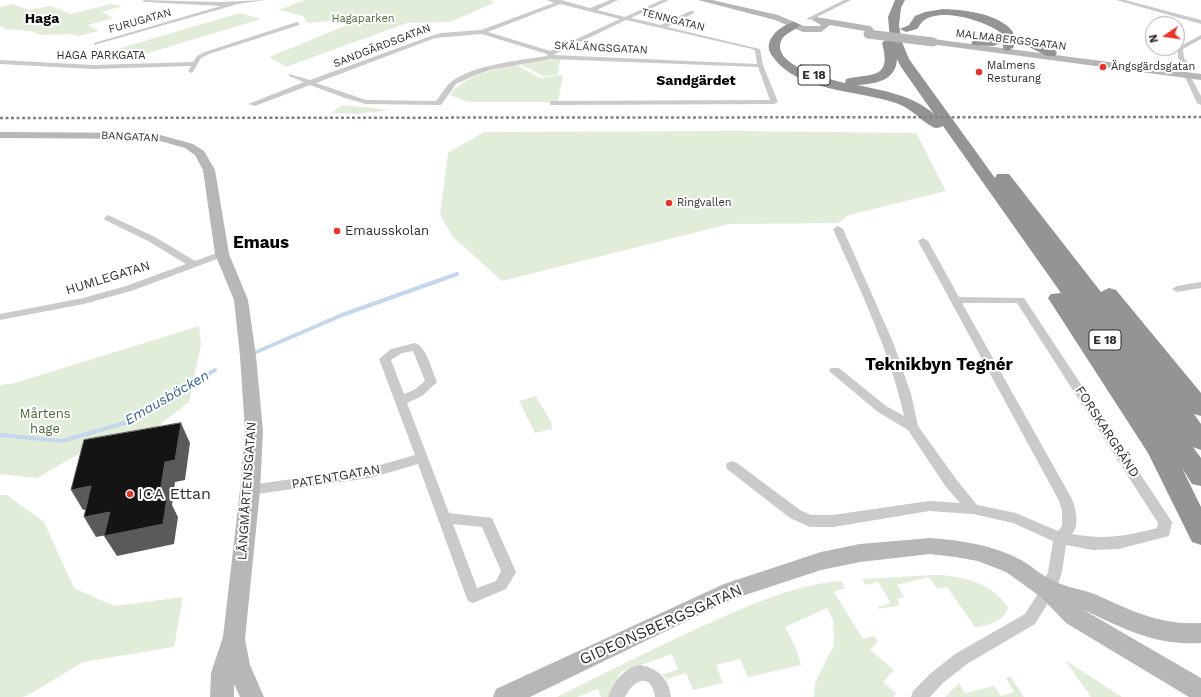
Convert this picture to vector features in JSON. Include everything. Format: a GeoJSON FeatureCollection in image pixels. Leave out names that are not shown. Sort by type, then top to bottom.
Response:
{"type":"FeatureCollection","features":[{"type":"Feature","properties":{"kind":"highway","name":"E 18"},"geometry":{"type":"LineString","coordinates":[[900,0],[896,10],[893,28],[903,29],[912,27],[916,19],[936,12],[956,12],[995,23],[1008,32],[1008,46]]}},
{"type":"Feature","properties":{"kind":"highway"},"geometry":{"type":"LineString","coordinates":[[956,2],[1007,24],[1015,30],[1022,47],[1051,53]]}},
{"type":"Feature","properties":{"kind":"highway","name":"E 18"},"geometry":{"type":"LineString","coordinates":[[811,22],[788,36],[784,43],[783,50],[786,57],[793,64],[808,73],[840,81],[861,81],[882,77],[890,67],[891,53],[888,43],[903,29]]}},
{"type":"Feature","properties":{"kind":"highway","name":"E 18"},"geometry":{"type":"LineString","coordinates":[[811,22],[777,39],[774,45],[779,58],[791,69],[817,80],[882,93],[902,100],[921,110],[946,133],[958,140]]}},
{"type":"Feature","properties":{"kind":"highway","name":"E 18"},"geometry":{"type":"LineString","coordinates":[[903,29],[907,67],[958,140],[1114,352],[1201,477]]}},
{"type":"Feature","properties":{"kind":"highway","name":"E 18"},"geometry":{"type":"LineString","coordinates":[[903,29],[922,70],[1201,440]]}},
{"type":"Feature","properties":{"kind":"highway"},"geometry":{"type":"LineString","coordinates":[[977,43],[993,42],[1008,46]]}},
{"type":"Feature","properties":{"kind":"highway","name":"E 18"},"geometry":{"type":"LineString","coordinates":[[1006,205],[1008,220],[1030,257],[1172,473],[1201,534]]}},
{"type":"Feature","properties":{"kind":"highway","name":"E 18"},"geometry":{"type":"LineString","coordinates":[[1030,212],[1082,261],[1201,408]]}},
{"type":"Feature","properties":{"kind":"street"},"geometry":{"type":"LineString","coordinates":[[145,0],[197,4],[236,3],[263,0]]}},
{"type":"Feature","properties":{"kind":"street","name":"TENNGATAN"},"geometry":{"type":"LineString","coordinates":[[550,0],[562,1],[591,10],[714,40],[754,48],[758,50],[760,63]]}},
{"type":"Feature","properties":{"kind":"street"},"geometry":{"type":"LineString","coordinates":[[591,10],[615,0]]}},
{"type":"Feature","properties":{"kind":"street"},"geometry":{"type":"LineString","coordinates":[[482,32],[550,55],[666,0]]}},
{"type":"Feature","properties":{"kind":"street","name":"MALMABERGSGATAN"},"geometry":{"type":"LineString","coordinates":[[702,0],[778,18],[869,32],[934,40],[1022,47],[1191,75]]}},
{"type":"Feature","properties":{"kind":"street","name":"MALMABERGSGATAN"},"geometry":{"type":"LineString","coordinates":[[716,0],[811,22]]}},
{"type":"Feature","properties":{"kind":"street"},"geometry":{"type":"LineString","coordinates":[[811,22],[848,0]]}},
{"type":"Feature","properties":{"kind":"street"},"geometry":{"type":"LineString","coordinates":[[1119,0],[1201,22]]}},
{"type":"Feature","properties":{"kind":"street","name":"SANDGÄRDSGATAN"},"geometry":{"type":"LineString","coordinates":[[252,104],[313,83],[433,37],[482,32],[562,1]]}},
{"type":"Feature","properties":{"kind":"street","name":"FURUGATAN"},"geometry":{"type":"LineString","coordinates":[[96,44],[236,3]]}},
{"type":"Feature","properties":{"kind":"street"},"geometry":{"type":"LineString","coordinates":[[662,27],[692,12]]}},
{"type":"Feature","properties":{"kind":"street"},"geometry":{"type":"LineString","coordinates":[[191,71],[199,58],[207,53],[297,24]]}},
{"type":"Feature","properties":{"kind":"street"},"geometry":{"type":"LineString","coordinates":[[1201,36],[1180,48],[1179,53],[1191,75],[1201,103]]}},
{"type":"Feature","properties":{"kind":"street","name":"MALMABERGSGATAN"},"geometry":{"type":"LineString","coordinates":[[934,40],[977,43]]}},
{"type":"Feature","properties":{"kind":"street","name":"MALMABERGSGATAN"},"geometry":{"type":"LineString","coordinates":[[1051,53],[1201,77]]}},
{"type":"Feature","properties":{"kind":"street","name":"SKÄLÄNGSGATAN"},"geometry":{"type":"LineString","coordinates":[[291,75],[347,97],[366,102],[438,103],[454,83],[471,75],[488,68],[550,55],[746,66],[760,63]]}},
{"type":"Feature","properties":{"kind":"street","name":"HAGA PARKGATA"},"geometry":{"type":"LineString","coordinates":[[0,62],[93,66],[195,64]]}},
{"type":"Feature","properties":{"kind":"street"},"geometry":{"type":"LineString","coordinates":[[553,103],[774,102],[760,63]]}},
{"type":"Feature","properties":{"kind":"street","name":"BANGATAN"},"geometry":{"type":"LineString","coordinates":[[0,135],[153,136],[189,146],[200,153],[209,170],[222,254]]}},
{"type":"Feature","properties":{"kind":"street"},"geometry":{"type":"LineString","coordinates":[[108,218],[152,238],[193,264]]}},
{"type":"Feature","properties":{"kind":"street"},"geometry":{"type":"LineString","coordinates":[[838,229],[888,342],[905,394],[912,426],[951,483],[973,509]]}},
{"type":"Feature","properties":{"kind":"street"},"geometry":{"type":"LineString","coordinates":[[919,697],[937,678],[961,659],[1030,619],[1049,590],[1055,572],[1060,538],[1069,528],[1069,510],[1065,499],[923,241]]}},
{"type":"Feature","properties":{"kind":"street","name":"HUMLEGATAN"},"geometry":{"type":"LineString","coordinates":[[0,317],[84,301],[130,288],[222,254]]}},
{"type":"Feature","properties":{"kind":"street","name":"LÅNGMÅRTENSGATAN"},"geometry":{"type":"LineString","coordinates":[[222,254],[241,300],[248,356],[254,431],[250,490],[234,637],[223,673],[222,697]]}},
{"type":"Feature","properties":{"kind":"street"},"geometry":{"type":"LineString","coordinates":[[1177,290],[1201,285]]}},
{"type":"Feature","properties":{"kind":"street","name":"FORSKARGRÄND"},"geometry":{"type":"LineString","coordinates":[[955,300],[1020,300],[1165,522],[1164,532],[1119,543],[1093,544],[1060,538]]}},
{"type":"Feature","properties":{"kind":"street"},"geometry":{"type":"LineString","coordinates":[[400,401],[418,393],[431,382],[418,350],[415,347],[398,349],[390,353],[384,359],[473,596],[502,585],[509,572],[487,522],[444,518]]}},
{"type":"Feature","properties":{"kind":"street"},"geometry":{"type":"LineString","coordinates":[[835,371],[882,409],[912,426]]}},
{"type":"Feature","properties":{"kind":"street","name":"PATENTGATAN"},"geometry":{"type":"LineString","coordinates":[[250,490],[370,473],[422,458]]}},
{"type":"Feature","properties":{"kind":"street"},"geometry":{"type":"LineString","coordinates":[[732,466],[795,514],[810,521],[833,521],[929,506],[973,509],[1016,518],[1060,538]]}},
{"type":"Feature","properties":{"kind":"street","name":"GIDEONSBERGSGATAN"},"geometry":{"type":"LineString","coordinates":[[504,697],[724,593],[821,561],[860,553],[930,546],[955,548],[980,554],[1013,566],[1049,590],[1074,616],[1201,691]]}},
{"type":"Feature","properties":{"kind":"street","name":"GIDEONSBERGSGATAN"},"geometry":{"type":"LineString","coordinates":[[1049,590],[1085,600],[1146,628],[1170,634],[1201,633]]}},
{"type":"Feature","properties":{"kind":"street","name":"LÅNGMÅRTENSGATAN"},"geometry":{"type":"LineString","coordinates":[[234,637],[238,665],[252,697]]}},
{"type":"Feature","properties":{"kind":"street"},"geometry":{"type":"LineString","coordinates":[[616,697],[628,678],[637,673],[646,673],[657,680],[663,689],[663,697]]}},
{"type":"Feature","properties":{"kind":"green space","name":"Hagaparken"},"geometry":{"type":"Polygon","coordinates":[[[305,0],[490,0],[494,3],[450,22],[407,23],[286,67],[269,57],[345,26],[343,20],[308,23],[303,16],[279,10],[305,0]]]}},
{"type":"Feature","properties":{"kind":"green space"},"geometry":{"type":"Polygon","coordinates":[[[12,4],[29,10],[50,6],[71,14],[111,4],[122,6],[102,12],[113,18],[88,25],[99,31],[78,36],[69,34],[41,35],[31,31],[6,29],[0,26],[0,7],[12,4]]]}},
{"type":"Feature","properties":{"kind":"green space"},"geometry":{"type":"Polygon","coordinates":[[[240,13],[261,19],[145,54],[97,55],[240,13]]]}},
{"type":"Feature","properties":{"kind":"green space"},"geometry":{"type":"Polygon","coordinates":[[[560,59],[558,75],[543,76],[520,64],[538,60],[560,59]]]}},
{"type":"Feature","properties":{"kind":"green space"},"geometry":{"type":"Polygon","coordinates":[[[516,65],[540,78],[563,75],[558,102],[468,102],[450,95],[472,77],[488,71],[516,65]]]}},
{"type":"Feature","properties":{"kind":"green space"},"geometry":{"type":"Polygon","coordinates":[[[342,105],[390,110],[357,114],[331,113],[342,105]]]}},
{"type":"Feature","properties":{"kind":"green space","name":"Ringvallen"},"geometry":{"type":"Polygon","coordinates":[[[737,131],[916,133],[946,191],[849,215],[838,223],[729,224],[502,281],[453,237],[440,215],[448,153],[484,132],[737,131]]]}},
{"type":"Feature","properties":{"kind":"green space","name":"Mårtens hage"},"geometry":{"type":"Polygon","coordinates":[[[199,326],[201,344],[189,402],[144,437],[82,452],[37,478],[0,474],[0,385],[15,383],[199,326]]]}},
{"type":"Feature","properties":{"kind":"green space"},"geometry":{"type":"Polygon","coordinates":[[[536,396],[551,422],[552,429],[535,433],[519,401],[536,396]]]}},
{"type":"Feature","properties":{"kind":"green space"},"geometry":{"type":"Polygon","coordinates":[[[0,495],[7,495],[44,522],[74,588],[114,606],[183,597],[174,647],[83,662],[23,697],[0,697],[0,495]]]}},
{"type":"Feature","properties":{"kind":"green space"},"geometry":{"type":"Polygon","coordinates":[[[932,575],[954,576],[974,582],[993,591],[1008,607],[1004,616],[995,622],[975,627],[947,587],[937,589],[929,577],[897,585],[904,597],[897,599],[900,605],[879,609],[878,607],[891,603],[878,582],[865,585],[862,579],[932,575]]]}},
{"type":"Feature","properties":{"kind":"green space"},"geometry":{"type":"Polygon","coordinates":[[[841,581],[845,588],[834,592],[863,639],[874,636],[878,641],[870,650],[894,670],[883,682],[896,693],[894,697],[814,697],[815,683],[834,645],[833,620],[827,608],[785,627],[795,646],[801,665],[748,677],[740,659],[716,665],[723,683],[693,690],[686,673],[667,679],[662,675],[678,669],[672,654],[621,672],[608,697],[601,697],[598,689],[577,697],[557,697],[683,635],[754,604],[796,589],[841,581]]]}},
{"type":"Feature","properties":{"kind":"green space"},"geometry":{"type":"Polygon","coordinates":[[[1065,660],[1122,697],[1091,697],[1065,660]]]}},
{"type":"Feature","properties":{"kind":"green space"},"geometry":{"type":"Polygon","coordinates":[[[1010,676],[1024,697],[945,697],[959,683],[965,693],[994,686],[1001,696],[1014,692],[1006,678],[1010,676]]]}},
{"type":"Feature","properties":{"kind":"building","name":"ICA Ettan"},"geometry":{"type":"Polygon","coordinates":[[[181,423],[175,460],[165,462],[159,499],[167,497],[163,524],[104,536],[110,512],[84,517],[91,486],[71,490],[84,440],[181,423]]]}},
{"type":"Feature","properties":{"kind":"waterway","name":"Emausbäcken"},"geometry":{"type":"LineString","coordinates":[[254,353],[342,315],[457,274]]}},
{"type":"Feature","properties":{"kind":"waterway","name":"Emausbäcken"},"geometry":{"type":"LineString","coordinates":[[0,435],[62,441],[131,421],[215,370]]}},
{"type":"Feature","properties":{"kind":"railway"},"geometry":{"type":"LineString","coordinates":[[0,118],[1201,117]]}},
{"type":"Feature","properties":{"kind":"place","name":"Ängsgärdsgatan"},"geometry":{"type":"Point","coordinates":[1103,67]}},
{"type":"Feature","properties":{"kind":"place","name":"Malmens Resturang"},"geometry":{"type":"Point","coordinates":[979,72]}},
{"type":"Feature","properties":{"kind":"place","name":"Ringvallen"},"geometry":{"type":"Point","coordinates":[669,203]}},
{"type":"Feature","properties":{"kind":"place","name":"Emausskolan"},"geometry":{"type":"Point","coordinates":[337,231]}},
{"type":"Feature","properties":{"kind":"place","name":"ICA Ettan"},"geometry":{"type":"Point","coordinates":[130,494]}},
{"type":"Feature","properties":{"kind":"district","name":"Haga"},"geometry":{"type":"Point","coordinates":[42,19]}},
{"type":"Feature","properties":{"kind":"district","name":"Sandgärdet"},"geometry":{"type":"Point","coordinates":[696,81]}},
{"type":"Feature","properties":{"kind":"district","name":"Emaus"},"geometry":{"type":"Point","coordinates":[261,243]}},
{"type":"Feature","properties":{"kind":"district","name":"Teknikbyn Tegnér"},"geometry":{"type":"Point","coordinates":[939,365]}}]}
